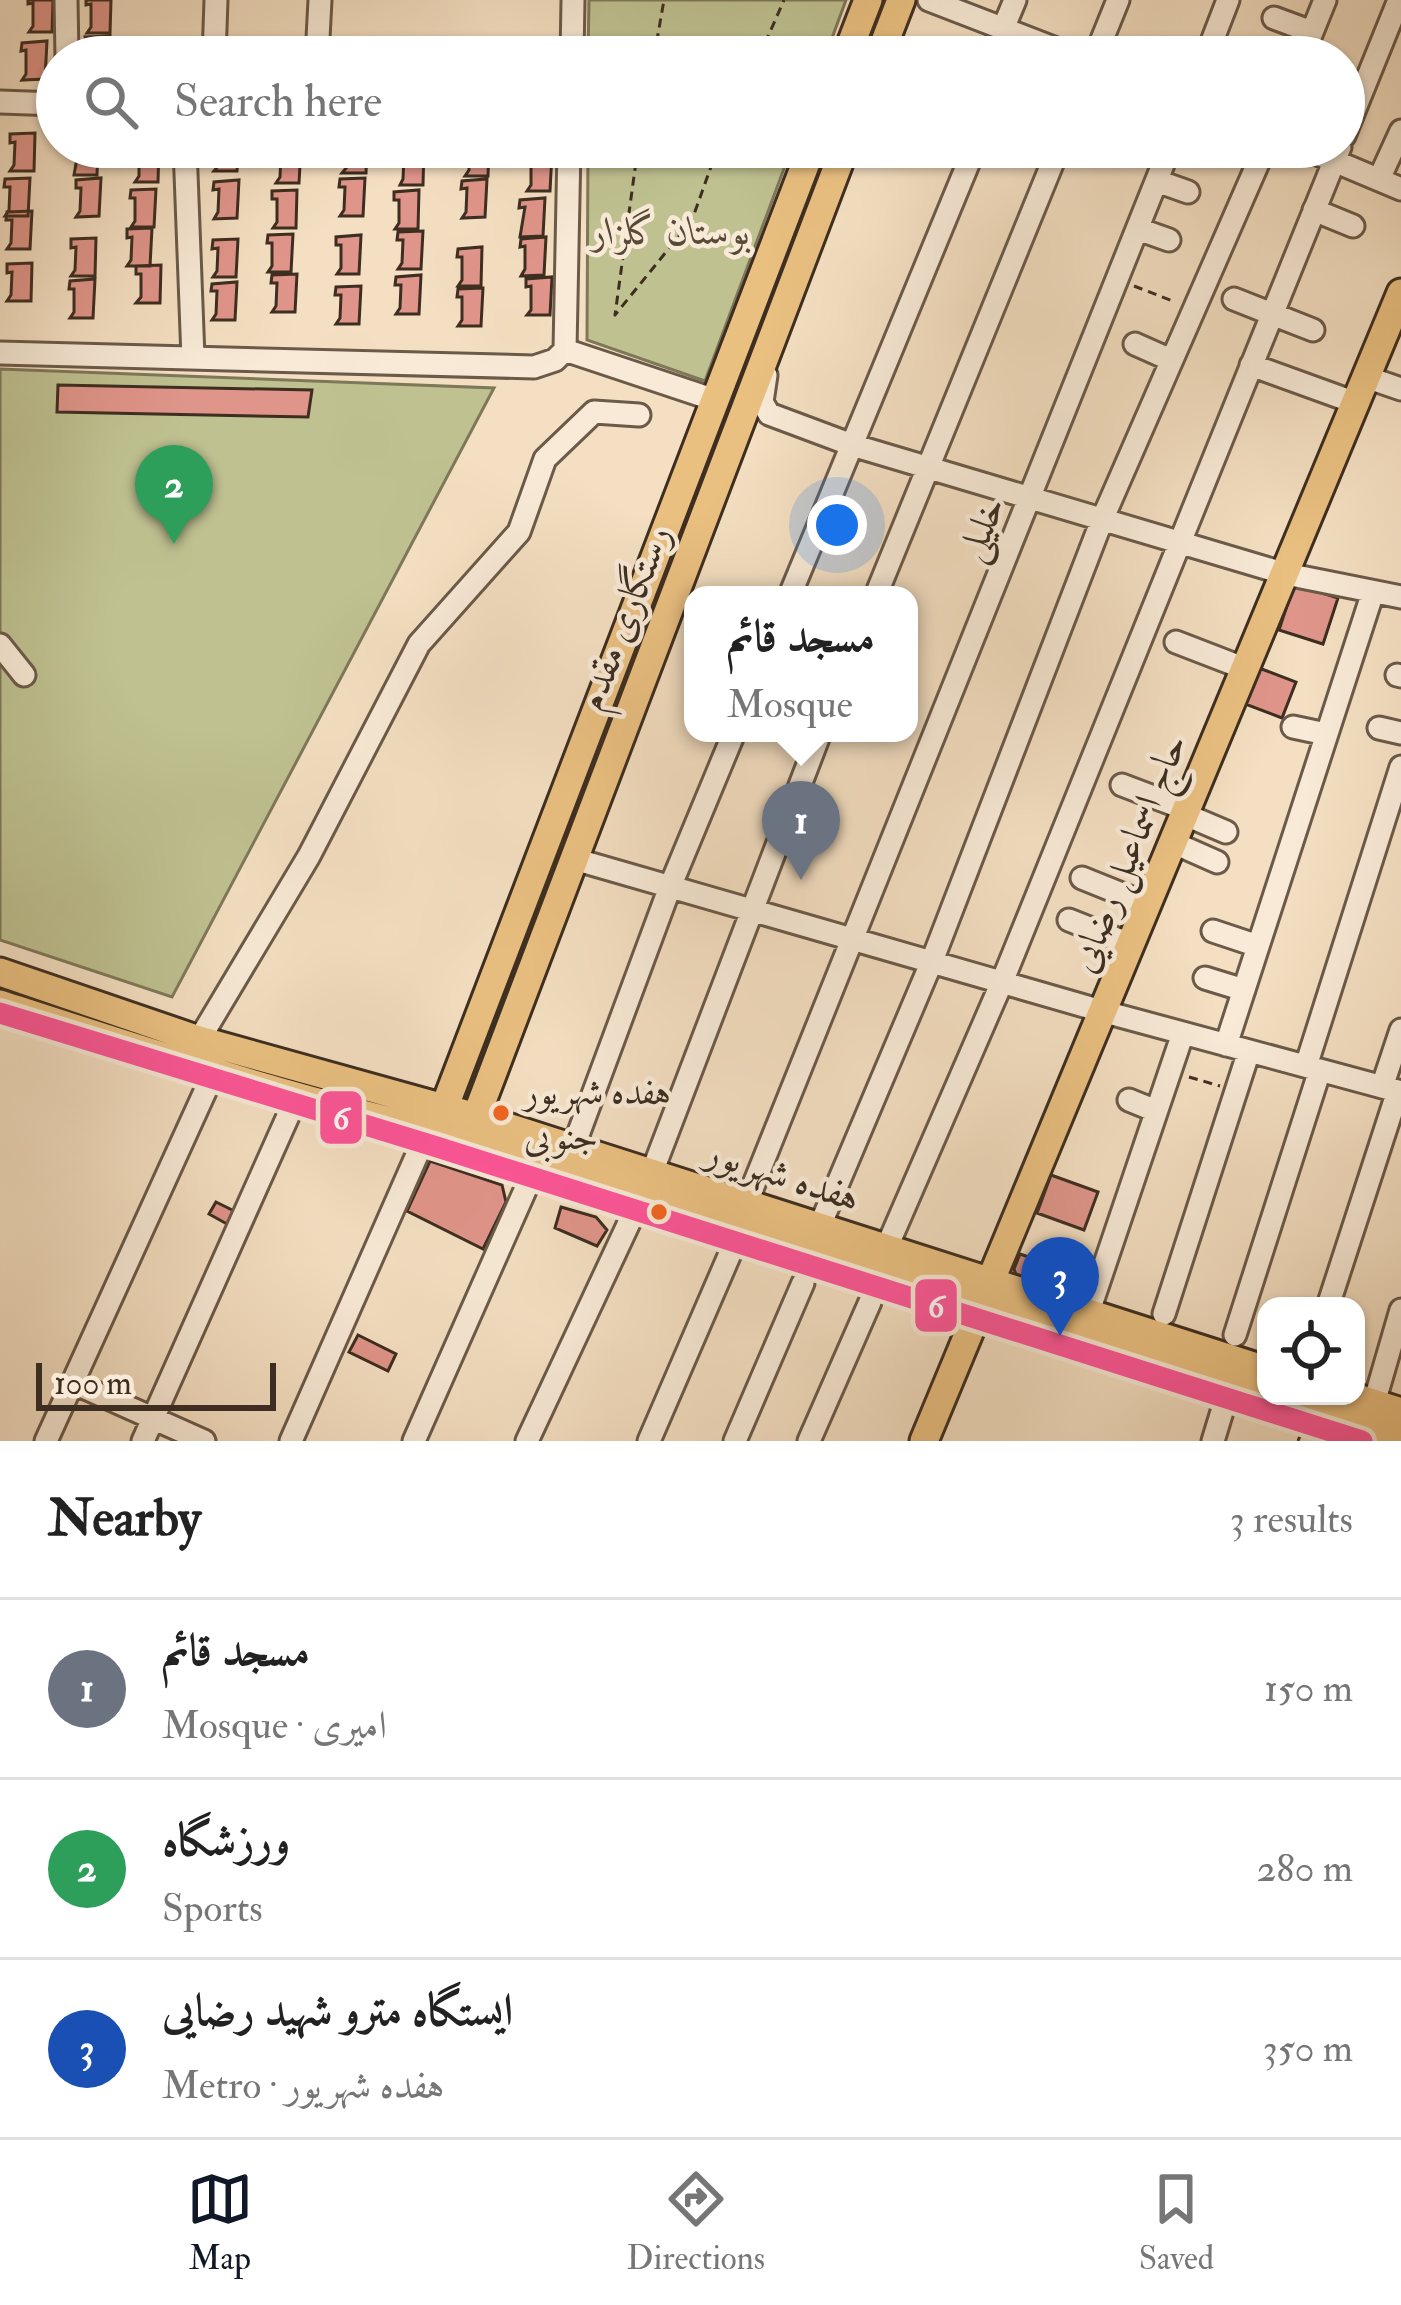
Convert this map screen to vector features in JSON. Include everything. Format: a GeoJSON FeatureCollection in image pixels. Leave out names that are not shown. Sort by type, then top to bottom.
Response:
{"type":"FeatureCollection","features":[{"type":"Feature","properties":{"kind":"main road"},"geometry":{"type":"LineString","coordinates":[[854,36],[868,0]]}},
{"type":"Feature","properties":{"kind":"main road"},"geometry":{"type":"LineString","coordinates":[[887,36],[901,0]]}},
{"type":"Feature","properties":{"kind":"main road","name":"رستگاری مقدم"},"geometry":{"type":"LineString","coordinates":[[436,1124],[804,168]]}},
{"type":"Feature","properties":{"kind":"main road","name":"رستگاری مقدم"},"geometry":{"type":"LineString","coordinates":[[472,1128],[837,168]]}},
{"type":"Feature","properties":{"kind":"main road","name":"حاج اسماعیل رضایی"},"geometry":{"type":"LineString","coordinates":[[924,1441],[1401,293]]}},
{"type":"Feature","properties":{"kind":"main road"},"geometry":{"type":"LineString","coordinates":[[698,445],[728,455]]}},
{"type":"Feature","properties":{"kind":"main road","name":"هفده شهریور"},"geometry":{"type":"LineString","coordinates":[[0,972],[436,1124]]}},
{"type":"Feature","properties":{"kind":"main road","name":"هفده شهریور"},"geometry":{"type":"LineString","coordinates":[[0,1004],[213,1074],[297,1096],[572,1151],[646,1185]]}},
{"type":"Feature","properties":{"kind":"main road","name":"هفده شهریور"},"geometry":{"type":"LineString","coordinates":[[472,1128],[538,1161],[646,1185],[744,1215],[984,1293],[1257,1390]]}},
{"type":"Feature","properties":{"kind":"main road","name":"هفده شهریور"},"geometry":{"type":"LineString","coordinates":[[744,1215],[818,1228],[886,1249],[984,1293],[1088,1314],[1257,1367]]}},
{"type":"Feature","properties":{"kind":"main road"},"geometry":{"type":"LineString","coordinates":[[1304,1405],[1401,1435]]}},
{"type":"Feature","properties":{"kind":"street"},"geometry":{"type":"LineString","coordinates":[[67,0],[67,36]]}},
{"type":"Feature","properties":{"kind":"street"},"geometry":{"type":"LineString","coordinates":[[215,36],[216,0]]}},
{"type":"Feature","properties":{"kind":"street"},"geometry":{"type":"LineString","coordinates":[[318,36],[320,0]]}},
{"type":"Feature","properties":{"kind":"street"},"geometry":{"type":"LineString","coordinates":[[572,36],[573,0]]}},
{"type":"Feature","properties":{"kind":"street"},"geometry":{"type":"LineString","coordinates":[[928,0],[1004,36]]}},
{"type":"Feature","properties":{"kind":"street"},"geometry":{"type":"LineString","coordinates":[[1012,36],[1015,0]]}},
{"type":"Feature","properties":{"kind":"street"},"geometry":{"type":"LineString","coordinates":[[1104,36],[1118,0]]}},
{"type":"Feature","properties":{"kind":"street"},"geometry":{"type":"LineString","coordinates":[[1214,36],[1228,0]]}},
{"type":"Feature","properties":{"kind":"street"},"geometry":{"type":"LineString","coordinates":[[1310,36],[1324,0]]}},
{"type":"Feature","properties":{"kind":"street"},"geometry":{"type":"LineString","coordinates":[[1365,98],[1391,51],[1399,0]]}},
{"type":"Feature","properties":{"kind":"street"},"geometry":{"type":"LineString","coordinates":[[1274,18],[1312,32]]}},
{"type":"Feature","properties":{"kind":"street"},"geometry":{"type":"LineString","coordinates":[[0,102],[36,103]]}},
{"type":"Feature","properties":{"kind":"street"},"geometry":{"type":"LineString","coordinates":[[1379,179],[1401,131]]}},
{"type":"Feature","properties":{"kind":"street"},"geometry":{"type":"LineString","coordinates":[[186,168],[193,358]]}},
{"type":"Feature","properties":{"kind":"street"},"geometry":{"type":"LineString","coordinates":[[0,353],[534,367],[555,360],[565,350],[569,168]]}},
{"type":"Feature","properties":{"kind":"street"},"geometry":{"type":"LineString","coordinates":[[794,586],[966,168]]}},
{"type":"Feature","properties":{"kind":"street"},"geometry":{"type":"LineString","coordinates":[[880,586],[1050,168]]}},
{"type":"Feature","properties":{"kind":"street","name":"خلیلی"},"geometry":{"type":"LineString","coordinates":[[649,1441],[744,1215],[1162,168]]}},
{"type":"Feature","properties":{"kind":"street"},"geometry":{"type":"LineString","coordinates":[[818,1228],[932,961],[1102,520],[1256,168]]}},
{"type":"Feature","properties":{"kind":"street"},"geometry":{"type":"LineString","coordinates":[[886,1249],[1002,982],[1331,168]]}},
{"type":"Feature","properties":{"kind":"street"},"geometry":{"type":"LineString","coordinates":[[1361,168],[1401,189]]}},
{"type":"Feature","properties":{"kind":"street"},"geometry":{"type":"LineString","coordinates":[[1157,181],[1188,192]]}},
{"type":"Feature","properties":{"kind":"street"},"geometry":{"type":"LineString","coordinates":[[1314,211],[1353,226]]}},
{"type":"Feature","properties":{"kind":"street"},"geometry":{"type":"LineString","coordinates":[[1138,229],[1169,241]]}},
{"type":"Feature","properties":{"kind":"street"},"geometry":{"type":"LineString","coordinates":[[1234,299],[1313,330]]}},
{"type":"Feature","properties":{"kind":"street"},"geometry":{"type":"LineString","coordinates":[[1135,344],[1171,360]]}},
{"type":"Feature","properties":{"kind":"street"},"geometry":{"type":"LineString","coordinates":[[771,345],[762,402],[765,409],[852,445],[1286,574],[1401,598]]}},
{"type":"Feature","properties":{"kind":"street"},"geometry":{"type":"LineString","coordinates":[[565,350],[715,400]]}},
{"type":"Feature","properties":{"kind":"street"},"geometry":{"type":"LineString","coordinates":[[1251,365],[1361,390],[1401,389]]}},
{"type":"Feature","properties":{"kind":"street"},"geometry":{"type":"LineString","coordinates":[[199,1040],[309,856],[419,644],[519,532],[545,458],[594,412],[639,415]]}},
{"type":"Feature","properties":{"kind":"street"},"geometry":{"type":"LineString","coordinates":[[1226,1045],[1373,592]]}},
{"type":"Feature","properties":{"kind":"street"},"geometry":{"type":"LineString","coordinates":[[1176,642],[1246,669]]}},
{"type":"Feature","properties":{"kind":"street"},"geometry":{"type":"LineString","coordinates":[[0,645],[24,676]]}},
{"type":"Feature","properties":{"kind":"street"},"geometry":{"type":"LineString","coordinates":[[1293,727],[1326,734]]}},
{"type":"Feature","properties":{"kind":"street"},"geometry":{"type":"LineString","coordinates":[[572,1151],[670,887],[730,742]]}},
{"type":"Feature","properties":{"kind":"street"},"geometry":{"type":"LineString","coordinates":[[527,1441],[646,1185],[816,742]]}},
{"type":"Feature","properties":{"kind":"street"},"geometry":{"type":"LineString","coordinates":[[1235,1335],[1401,766]]}},
{"type":"Feature","properties":{"kind":"street"},"geometry":{"type":"LineString","coordinates":[[1122,785],[1226,832]]}},
{"type":"Feature","properties":{"kind":"street"},"geometry":{"type":"LineString","coordinates":[[1174,843],[1217,862]]}},
{"type":"Feature","properties":{"kind":"street"},"geometry":{"type":"LineString","coordinates":[[574,859],[1394,1090]]}},
{"type":"Feature","properties":{"kind":"street"},"geometry":{"type":"LineString","coordinates":[[1082,878],[1149,905]]}},
{"type":"Feature","properties":{"kind":"street"},"geometry":{"type":"LineString","coordinates":[[1069,920],[1132,945]]}},
{"type":"Feature","properties":{"kind":"street"},"geometry":{"type":"LineString","coordinates":[[1213,931],[1258,946]]}},
{"type":"Feature","properties":{"kind":"street"},"geometry":{"type":"LineString","coordinates":[[1204,978],[1244,990]]}},
{"type":"Feature","properties":{"kind":"street"},"geometry":{"type":"LineString","coordinates":[[1331,1297],[1394,1090],[1401,1030]]}},
{"type":"Feature","properties":{"kind":"street"},"geometry":{"type":"LineString","coordinates":[[1088,1314],[1183,1033]]}},
{"type":"Feature","properties":{"kind":"street"},"geometry":{"type":"LineString","coordinates":[[1164,1314],[1249,1051]]}},
{"type":"Feature","properties":{"kind":"street"},"geometry":{"type":"LineString","coordinates":[[46,1441],[213,1074]]}},
{"type":"Feature","properties":{"kind":"street"},"geometry":{"type":"LineString","coordinates":[[143,1441],[297,1096]]}},
{"type":"Feature","properties":{"kind":"street"},"geometry":{"type":"LineString","coordinates":[[1129,1100],[1156,1112]]}},
{"type":"Feature","properties":{"kind":"street"},"geometry":{"type":"LineString","coordinates":[[291,1441],[436,1124]]}},
{"type":"Feature","properties":{"kind":"street"},"geometry":{"type":"LineString","coordinates":[[414,1441],[538,1161]]}},
{"type":"Feature","properties":{"kind":"street"},"geometry":{"type":"LineString","coordinates":[[735,1441],[803,1283]]}},
{"type":"Feature","properties":{"kind":"street"},"geometry":{"type":"LineString","coordinates":[[809,1441],[870,1302]]}},
{"type":"Feature","properties":{"kind":"street"},"geometry":{"type":"LineString","coordinates":[[1375,1404],[1401,1310]]}},
{"type":"Feature","properties":{"kind":"street"},"geometry":{"type":"LineString","coordinates":[[74,1382],[204,1441]]}},
{"type":"Feature","properties":{"kind":"street"},"geometry":{"type":"LineString","coordinates":[[1213,1441],[1231,1382]]}},
{"type":"Feature","properties":{"kind":"path"},"geometry":{"type":"LineString","coordinates":[[658,36],[664,0]]}},
{"type":"Feature","properties":{"kind":"path"},"geometry":{"type":"LineString","coordinates":[[768,36],[784,0]]}},
{"type":"Feature","properties":{"kind":"path"},"geometry":{"type":"LineString","coordinates":[[635,168],[615,315],[692,220],[711,168]]}},
{"type":"Feature","properties":{"kind":"path"},"geometry":{"type":"LineString","coordinates":[[1118,280],[1194,309]]}},
{"type":"Feature","properties":{"kind":"path"},"geometry":{"type":"LineString","coordinates":[[1169,1072],[1237,1090]]}},
{"type":"Feature","properties":{"kind":"green space"},"geometry":{"type":"Polygon","coordinates":[[[589,0],[846,0],[833,36],[588,36],[589,0]]]}},
{"type":"Feature","properties":{"kind":"green space","name":"بوستان گلزار"},"geometry":{"type":"Polygon","coordinates":[[[588,168],[784,168],[705,381],[587,340],[588,168]]]}},
{"type":"Feature","properties":{"kind":"green space"},"geometry":{"type":"Polygon","coordinates":[[[819,168],[830,168],[725,444],[719,438],[819,168]]]}},
{"type":"Feature","properties":{"kind":"green space"},"geometry":{"type":"Polygon","coordinates":[[[0,369],[494,388],[172,997],[0,940],[0,369]]]}},
{"type":"Feature","properties":{"kind":"green space"},"geometry":{"type":"Polygon","coordinates":[[[710,473],[472,1097],[465,1103],[461,1095],[468,1074],[528,932],[703,476],[710,473]]]}},
{"type":"Feature","properties":{"kind":"building"},"geometry":{"type":"Polygon","coordinates":[[[28,0],[53,0],[52,32],[29,32],[33,3],[28,0]]]}},
{"type":"Feature","properties":{"kind":"building"},"geometry":{"type":"Polygon","coordinates":[[[86,0],[111,0],[110,33],[87,33],[91,4],[86,5],[86,0]]]}},
{"type":"Feature","properties":{"kind":"building"},"geometry":{"type":"Polygon","coordinates":[[[36,42],[36,79],[22,80],[26,50],[21,51],[22,43],[36,42]]]}},
{"type":"Feature","properties":{"kind":"building"},"geometry":{"type":"Polygon","coordinates":[[[35,133],[34,171],[10,171],[15,142],[10,143],[10,134],[35,133]]]}},
{"type":"Feature","properties":{"kind":"building"},"geometry":{"type":"Polygon","coordinates":[[[75,168],[97,168],[97,175],[74,175],[75,168]]]}},
{"type":"Feature","properties":{"kind":"building"},"geometry":{"type":"Polygon","coordinates":[[[139,168],[158,168],[158,182],[135,182],[139,168]]]}},
{"type":"Feature","properties":{"kind":"building"},"geometry":{"type":"Polygon","coordinates":[[[280,168],[300,168],[299,183],[276,183],[280,168]]]}},
{"type":"Feature","properties":{"kind":"building"},"geometry":{"type":"Polygon","coordinates":[[[346,168],[366,168],[366,173],[342,173],[346,168]]]}},
{"type":"Feature","properties":{"kind":"building"},"geometry":{"type":"Polygon","coordinates":[[[403,168],[423,168],[423,185],[400,185],[403,168]]]}},
{"type":"Feature","properties":{"kind":"building"},"geometry":{"type":"Polygon","coordinates":[[[488,168],[488,176],[465,176],[469,170],[488,168]]]}},
{"type":"Feature","properties":{"kind":"building"},"geometry":{"type":"Polygon","coordinates":[[[531,168],[551,168],[550,191],[527,191],[531,168]]]}},
{"type":"Feature","properties":{"kind":"building"},"geometry":{"type":"Polygon","coordinates":[[[30,178],[28,216],[5,216],[10,187],[4,187],[5,179],[30,178]]]}},
{"type":"Feature","properties":{"kind":"building"},"geometry":{"type":"Polygon","coordinates":[[[101,178],[99,216],[76,217],[81,188],[76,188],[76,180],[101,178]]]}},
{"type":"Feature","properties":{"kind":"building"},"geometry":{"type":"Polygon","coordinates":[[[365,178],[363,216],[340,216],[345,187],[339,187],[340,179],[365,178]]]}},
{"type":"Feature","properties":{"kind":"building"},"geometry":{"type":"Polygon","coordinates":[[[487,179],[485,217],[462,218],[467,188],[461,189],[462,181],[487,179]]]}},
{"type":"Feature","properties":{"kind":"building"},"geometry":{"type":"Polygon","coordinates":[[[239,180],[237,218],[214,219],[219,189],[213,190],[214,182],[239,180]]]}},
{"type":"Feature","properties":{"kind":"building"},"geometry":{"type":"Polygon","coordinates":[[[156,189],[154,227],[131,227],[135,198],[130,198],[131,190],[156,189]]]}},
{"type":"Feature","properties":{"kind":"building"},"geometry":{"type":"Polygon","coordinates":[[[297,190],[296,228],[273,228],[277,199],[272,199],[272,191],[297,190]]]}},
{"type":"Feature","properties":{"kind":"building"},"geometry":{"type":"Polygon","coordinates":[[[419,190],[418,229],[395,229],[399,200],[394,200],[394,192],[419,190]]]}},
{"type":"Feature","properties":{"kind":"building"},"geometry":{"type":"Polygon","coordinates":[[[545,198],[543,236],[520,237],[525,207],[519,208],[520,200],[545,198]]]}},
{"type":"Feature","properties":{"kind":"building"},"geometry":{"type":"Polygon","coordinates":[[[32,211],[30,249],[7,249],[12,220],[6,220],[7,212],[32,211]]]}},
{"type":"Feature","properties":{"kind":"building"},"geometry":{"type":"Polygon","coordinates":[[[152,228],[150,266],[127,266],[132,237],[127,238],[127,229],[152,228]]]}},
{"type":"Feature","properties":{"kind":"building"},"geometry":{"type":"Polygon","coordinates":[[[423,231],[421,269],[398,269],[403,240],[397,240],[398,232],[423,231]]]}},
{"type":"Feature","properties":{"kind":"building"},"geometry":{"type":"Polygon","coordinates":[[[293,234],[291,272],[268,272],[272,243],[267,243],[268,235],[293,234]]]}},
{"type":"Feature","properties":{"kind":"building"},"geometry":{"type":"Polygon","coordinates":[[[361,235],[359,274],[337,274],[341,245],[336,245],[336,237],[361,235]]]}},
{"type":"Feature","properties":{"kind":"building"},"geometry":{"type":"Polygon","coordinates":[[[546,237],[544,275],[521,276],[525,246],[520,247],[521,239],[546,237]]]}},
{"type":"Feature","properties":{"kind":"building"},"geometry":{"type":"Polygon","coordinates":[[[96,238],[95,276],[71,276],[76,247],[71,248],[71,239],[96,238]]]}},
{"type":"Feature","properties":{"kind":"building"},"geometry":{"type":"Polygon","coordinates":[[[238,239],[236,277],[213,277],[218,248],[212,249],[213,240],[238,239]]]}},
{"type":"Feature","properties":{"kind":"building"},"geometry":{"type":"Polygon","coordinates":[[[482,247],[481,286],[458,286],[462,257],[457,257],[458,249],[482,247]]]}},
{"type":"Feature","properties":{"kind":"building"},"geometry":{"type":"Polygon","coordinates":[[[32,263],[31,301],[7,301],[12,272],[7,273],[7,264],[32,263]]]}},
{"type":"Feature","properties":{"kind":"building"},"geometry":{"type":"Polygon","coordinates":[[[161,265],[160,303],[136,303],[141,297],[141,274],[136,274],[136,266],[161,265]]]}},
{"type":"Feature","properties":{"kind":"building"},"geometry":{"type":"Polygon","coordinates":[[[297,274],[295,312],[272,312],[277,283],[271,283],[272,275],[297,274]]]}},
{"type":"Feature","properties":{"kind":"building"},"geometry":{"type":"Polygon","coordinates":[[[421,275],[419,314],[396,314],[401,285],[395,285],[396,277],[421,275]]]}},
{"type":"Feature","properties":{"kind":"building"},"geometry":{"type":"Polygon","coordinates":[[[552,277],[550,315],[527,315],[531,286],[526,287],[526,279],[552,277]]]}},
{"type":"Feature","properties":{"kind":"building"},"geometry":{"type":"Polygon","coordinates":[[[95,279],[93,318],[70,318],[74,289],[69,289],[70,281],[95,279]]]}},
{"type":"Feature","properties":{"kind":"building"},"geometry":{"type":"Polygon","coordinates":[[[237,282],[235,320],[212,320],[217,291],[211,291],[212,284],[237,282]]]}},
{"type":"Feature","properties":{"kind":"building"},"geometry":{"type":"Polygon","coordinates":[[[361,286],[359,324],[336,324],[341,295],[335,295],[336,287],[361,286]]]}},
{"type":"Feature","properties":{"kind":"building"},"geometry":{"type":"Polygon","coordinates":[[[483,288],[481,326],[458,326],[462,297],[457,297],[458,289],[483,288]]]}},
{"type":"Feature","properties":{"kind":"building"},"geometry":{"type":"Polygon","coordinates":[[[58,385],[312,390],[308,417],[57,412],[58,385]]]}},
{"type":"Feature","properties":{"kind":"building"},"geometry":{"type":"Polygon","coordinates":[[[1294,584],[1338,598],[1323,644],[1279,630],[1294,584]]]}},
{"type":"Feature","properties":{"kind":"building"},"geometry":{"type":"Polygon","coordinates":[[[1259,668],[1296,682],[1282,718],[1245,704],[1259,668]]]}},
{"type":"Feature","properties":{"kind":"building"},"geometry":{"type":"Polygon","coordinates":[[[430,1161],[502,1185],[506,1202],[483,1249],[407,1211],[430,1161]]]}},
{"type":"Feature","properties":{"kind":"building"},"geometry":{"type":"Polygon","coordinates":[[[1051,1175],[1098,1192],[1084,1230],[1037,1213],[1051,1175]]]}},
{"type":"Feature","properties":{"kind":"building"},"geometry":{"type":"Polygon","coordinates":[[[216,1202],[234,1211],[227,1224],[209,1214],[216,1202]]]}},
{"type":"Feature","properties":{"kind":"building"},"geometry":{"type":"Polygon","coordinates":[[[561,1207],[596,1217],[607,1230],[597,1246],[555,1228],[561,1207]]]}},
{"type":"Feature","properties":{"kind":"building"},"geometry":{"type":"Polygon","coordinates":[[[1020,1254],[1049,1264],[1042,1290],[1019,1283],[1014,1269],[1020,1254]]]}},
{"type":"Feature","properties":{"kind":"building"},"geometry":{"type":"Polygon","coordinates":[[[358,1335],[396,1354],[388,1371],[349,1352],[358,1335]]]}},
{"type":"Feature","properties":{"kind":"transit line","name":"6"},"geometry":{"type":"LineString","coordinates":[[0,1013],[1362,1441]]}},
{"type":"Feature","properties":{"kind":"place","name":"ورزشگاه"},"geometry":{"type":"Point","coordinates":[174,544]}},
{"type":"Feature","properties":{"kind":"place","name":"مسجد قائم"},"geometry":{"type":"Point","coordinates":[801,880]}},
{"type":"Feature","properties":{"kind":"place","name":"هفده شهریور جنوبی"},"geometry":{"type":"Point","coordinates":[501,1113]}},
{"type":"Feature","properties":{"kind":"place","name":"ایستگاه مترو شهید رضایی"},"geometry":{"type":"Point","coordinates":[1060,1336]}}]}
